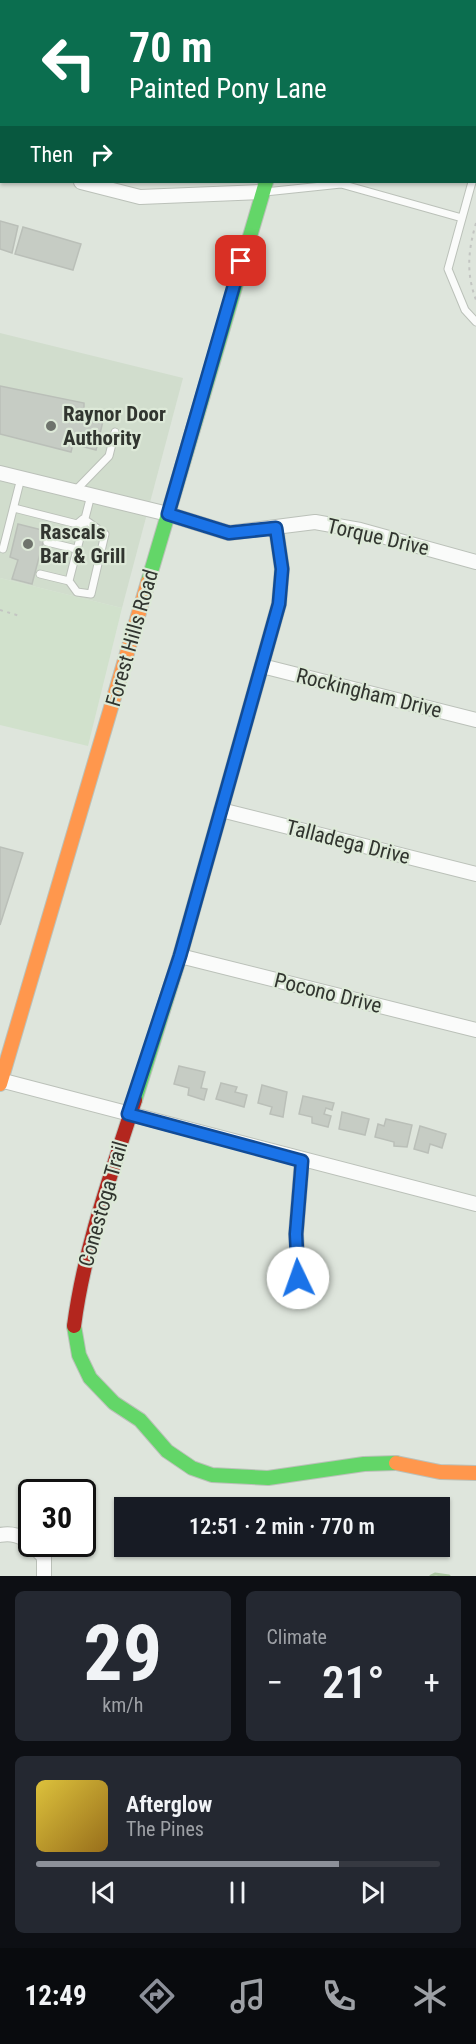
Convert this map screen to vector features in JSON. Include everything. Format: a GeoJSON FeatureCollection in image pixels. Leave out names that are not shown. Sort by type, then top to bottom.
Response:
{"type":"FeatureCollection","features":[{"type":"Feature","properties":{"kind":"street"},"geometry":{"type":"LineString","coordinates":[[85,183],[140,197],[262,185]]}},
{"type":"Feature","properties":{"kind":"street","name":"Forest Hills Road"},"geometry":{"type":"LineString","coordinates":[[0,1081],[168,514],[262,185]]}},
{"type":"Feature","properties":{"kind":"street","name":"Torque Drive"},"geometry":{"type":"LineString","coordinates":[[0,474],[168,514],[229,533],[315,522],[360,530],[476,562]]}},
{"type":"Feature","properties":{"kind":"street","name":"Conestoga Trail"},"geometry":{"type":"LineString","coordinates":[[276,528],[282,569],[279,604],[180,956],[128,1114],[79,1291],[74,1326],[79,1355],[90,1378],[114,1403],[140,1420],[167,1451],[192,1468],[212,1475],[268,1478],[393,1462],[440,1472],[476,1473]]}},
{"type":"Feature","properties":{"kind":"street","name":"Rockingham Drive"},"geometry":{"type":"LineString","coordinates":[[262,666],[476,720]]}},
{"type":"Feature","properties":{"kind":"street","name":"Talladega Drive"},"geometry":{"type":"LineString","coordinates":[[221,810],[476,874]]}},
{"type":"Feature","properties":{"kind":"street","name":"Pocono Drive"},"geometry":{"type":"LineString","coordinates":[[180,956],[476,1030]]}},
{"type":"Feature","properties":{"kind":"street"},"geometry":{"type":"LineString","coordinates":[[0,1081],[302,1161],[476,1204]]}},
{"type":"Feature","properties":{"kind":"street"},"geometry":{"type":"LineString","coordinates":[[298,1278],[296,1234],[302,1161]]}},
{"type":"Feature","properties":{"kind":"street"},"geometry":{"type":"LineString","coordinates":[[0,1534],[10,1533],[28,1540],[44,1557],[44,1576]]}},
{"type":"Feature","properties":{"kind":"lane"},"geometry":{"type":"LineString","coordinates":[[472,183],[448,269],[465,310],[476,322]]}},
{"type":"Feature","properties":{"kind":"lane"},"geometry":{"type":"LineString","coordinates":[[262,185],[341,184],[462,218]]}},
{"type":"Feature","properties":{"kind":"lane"},"geometry":{"type":"LineString","coordinates":[[75,491],[109,456],[116,432]]}},
{"type":"Feature","properties":{"kind":"lane"},"geometry":{"type":"LineString","coordinates":[[3,549],[21,478]]}},
{"type":"Feature","properties":{"kind":"lane"},"geometry":{"type":"LineString","coordinates":[[69,581],[91,495]]}},
{"type":"Feature","properties":{"kind":"lane"},"geometry":{"type":"LineString","coordinates":[[14,508],[77,524],[84,519]]}},
{"type":"Feature","properties":{"kind":"lane"},"geometry":{"type":"LineString","coordinates":[[40,574],[69,581],[77,592],[91,594],[105,534],[84,519]]}},
{"type":"Feature","properties":{"kind":"lane"},"geometry":{"type":"LineString","coordinates":[[47,542],[76,549]]}},
{"type":"Feature","properties":{"kind":"path"},"geometry":{"type":"LineString","coordinates":[[476,223],[470,244],[468,269],[476,300]]}},
{"type":"Feature","properties":{"kind":"path"},"geometry":{"type":"LineString","coordinates":[[0,610],[20,616]]}},
{"type":"Feature","properties":{"kind":"shaded area"},"geometry":{"type":"Polygon","coordinates":[[[0,333],[183,378],[122,608],[0,578],[0,333]]]}},
{"type":"Feature","properties":{"kind":"shaded area"},"geometry":{"type":"Polygon","coordinates":[[[0,578],[122,608],[88,746],[0,725],[0,578]]]}},
{"type":"Feature","properties":{"kind":"building"},"geometry":{"type":"Polygon","coordinates":[[[0,221],[18,226],[12,253],[0,249],[0,221]]]}},
{"type":"Feature","properties":{"kind":"building"},"geometry":{"type":"Polygon","coordinates":[[[23,227],[81,244],[73,270],[15,254],[23,227]]]}},
{"type":"Feature","properties":{"kind":"building","name":"Raynor Door Authority"},"geometry":{"type":"Polygon","coordinates":[[[0,386],[84,403],[84,412],[104,417],[96,450],[73,444],[71,452],[0,434],[0,386]]]}},
{"type":"Feature","properties":{"kind":"building","name":"Rascals Bar & Grill"},"geometry":{"type":"Polygon","coordinates":[[[18,524],[46,531],[32,584],[12,579],[18,560],[10,557],[18,524]]]}},
{"type":"Feature","properties":{"kind":"building"},"geometry":{"type":"Polygon","coordinates":[[[0,847],[23,853],[0,925],[0,847]]]}},
{"type":"Feature","properties":{"kind":"building"},"geometry":{"type":"Polygon","coordinates":[[[179,1066],[205,1072],[201,1088],[207,1089],[204,1100],[188,1095],[189,1088],[174,1084],[179,1066]]]}},
{"type":"Feature","properties":{"kind":"building"},"geometry":{"type":"Polygon","coordinates":[[[221,1083],[237,1087],[235,1092],[247,1095],[244,1107],[216,1099],[221,1083]]]}},
{"type":"Feature","properties":{"kind":"building"},"geometry":{"type":"Polygon","coordinates":[[[262,1085],[287,1092],[283,1117],[270,1114],[272,1107],[258,1103],[262,1085]]]}},
{"type":"Feature","properties":{"kind":"building"},"geometry":{"type":"Polygon","coordinates":[[[303,1096],[334,1103],[332,1110],[326,1108],[324,1114],[331,1116],[328,1127],[312,1123],[312,1117],[299,1114],[303,1096]]]}},
{"type":"Feature","properties":{"kind":"building"},"geometry":{"type":"Polygon","coordinates":[[[342,1112],[369,1119],[365,1135],[339,1129],[342,1112]]]}},
{"type":"Feature","properties":{"kind":"building"},"geometry":{"type":"Polygon","coordinates":[[[386,1119],[412,1125],[407,1147],[394,1146],[394,1142],[375,1137],[378,1124],[384,1126],[386,1119]]]}},
{"type":"Feature","properties":{"kind":"building"},"geometry":{"type":"Polygon","coordinates":[[[420,1126],[446,1134],[442,1148],[430,1144],[428,1153],[414,1149],[420,1126]]]}},
{"type":"Feature","properties":{"kind":"waterway"},"geometry":{"type":"LineString","coordinates":[[431,1576],[435,1574],[449,1576]]}},
{"type":"Feature","properties":{"kind":"traffic: fast"},"geometry":{"type":"LineString","coordinates":[[148,582],[266,183]]}},
{"type":"Feature","properties":{"kind":"traffic: fast"},"geometry":{"type":"LineString","coordinates":[[135,1100],[180,956],[279,604],[282,569],[276,528]]}},
{"type":"Feature","properties":{"kind":"traffic: fast"},"geometry":{"type":"LineString","coordinates":[[74,1326],[79,1355],[90,1378],[114,1403],[140,1420],[167,1451],[192,1468],[212,1475],[268,1478],[364,1464],[396,1463]]}},
{"type":"Feature","properties":{"kind":"traffic: slow"},"geometry":{"type":"LineString","coordinates":[[0,1084],[148,582]]}},
{"type":"Feature","properties":{"kind":"traffic: slow"},"geometry":{"type":"LineString","coordinates":[[396,1463],[440,1472],[476,1473]]}},
{"type":"Feature","properties":{"kind":"traffic: jam"},"geometry":{"type":"LineString","coordinates":[[74,1326],[91,1240],[135,1100]]}},
{"type":"Feature","properties":{"kind":"place","name":"Raynor Door Authority"},"geometry":{"type":"Point","coordinates":[51,426]}},
{"type":"Feature","properties":{"kind":"place","name":"Rascals Bar & Grill"},"geometry":{"type":"Point","coordinates":[28,544]}},
{"type":"Feature","properties":{"kind":"route"},"geometry":{"type":"LineString","coordinates":[[241,261],[168,514],[229,533],[276,528],[282,569],[279,604],[180,956],[128,1114],[302,1161],[296,1234],[298,1278]]}}]}
